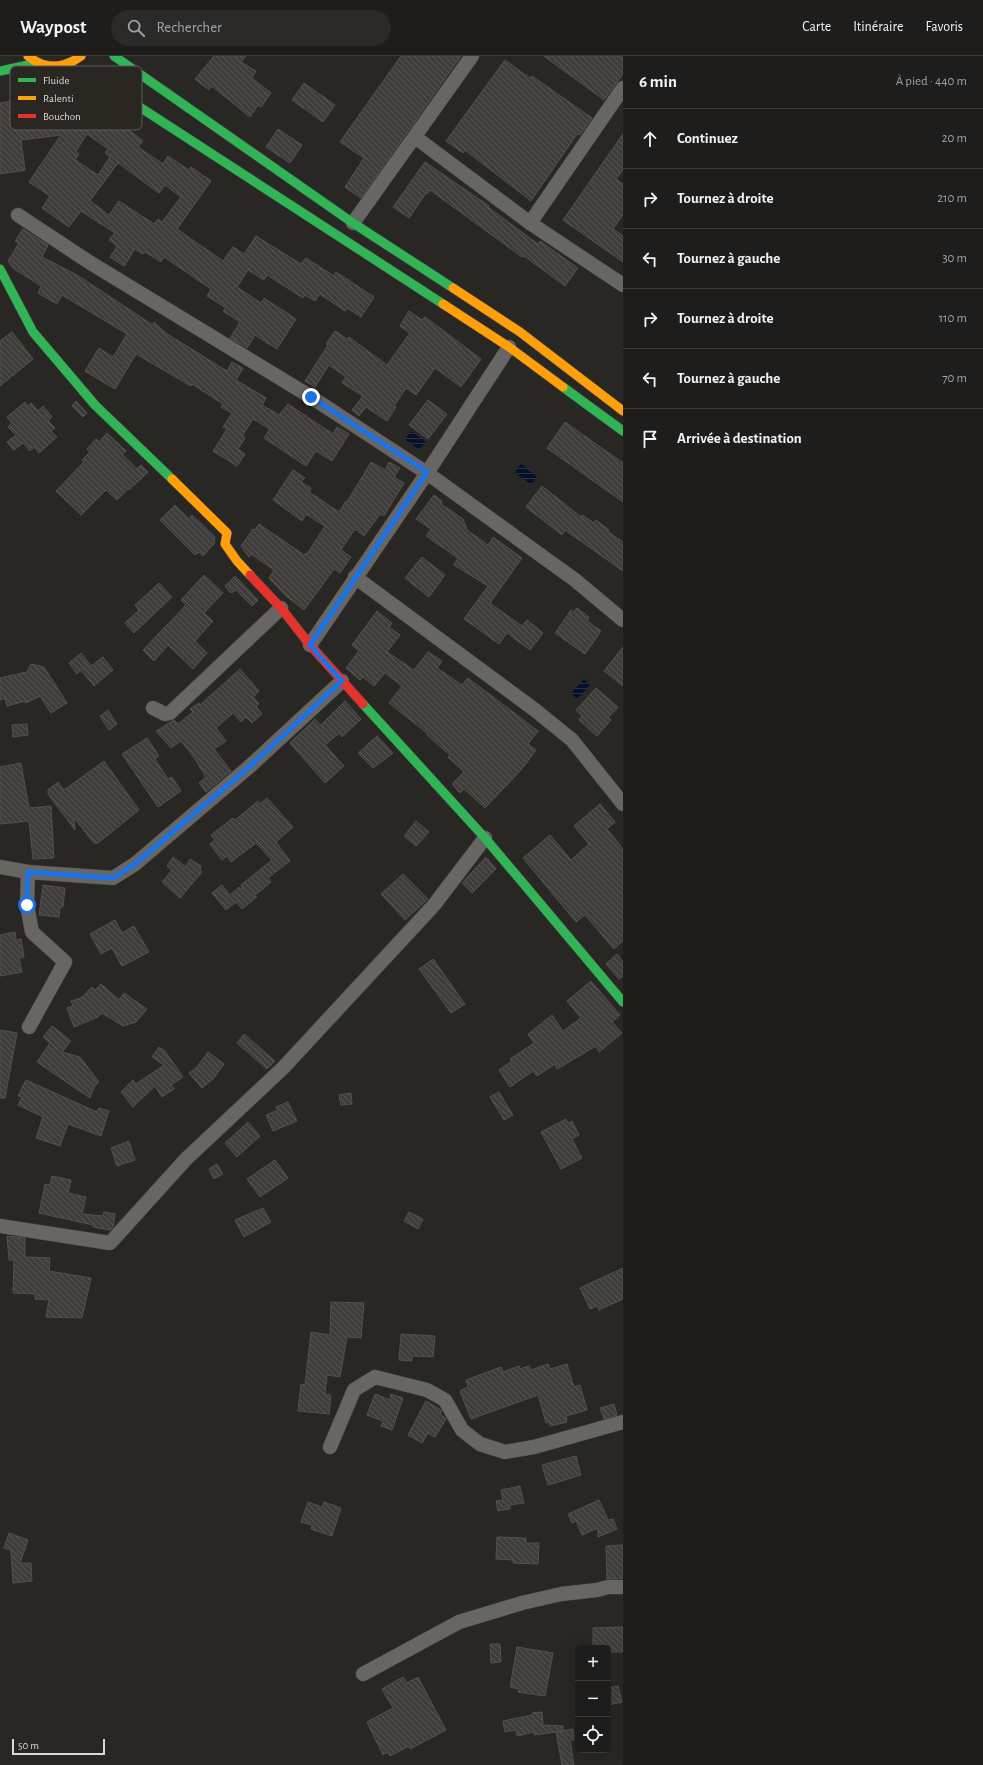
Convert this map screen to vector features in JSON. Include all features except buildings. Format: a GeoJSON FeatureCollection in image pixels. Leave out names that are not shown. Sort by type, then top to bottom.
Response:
{"type":"FeatureCollection","features":[{"type":"Feature","properties":{"kind":"main road"},"geometry":{"type":"LineString","coordinates":[[28,56],[37,63],[48,66]]}},
{"type":"Feature","properties":{"kind":"main road"},"geometry":{"type":"LineString","coordinates":[[64,66],[81,56]]}},
{"type":"Feature","properties":{"kind":"main road"},"geometry":{"type":"LineString","coordinates":[[114,56],[128,66]]}},
{"type":"Feature","properties":{"kind":"main road"},"geometry":{"type":"LineString","coordinates":[[23,66],[37,63]]}},
{"type":"Feature","properties":{"kind":"main road"},"geometry":{"type":"LineString","coordinates":[[0,71],[10,69]]}},
{"type":"Feature","properties":{"kind":"main road"},"geometry":{"type":"LineString","coordinates":[[142,76],[353,224],[520,332],[623,411]]}},
{"type":"Feature","properties":{"kind":"main road"},"geometry":{"type":"LineString","coordinates":[[142,109],[509,347],[623,431]]}},
{"type":"Feature","properties":{"kind":"main road"},"geometry":{"type":"LineString","coordinates":[[0,269],[33,332],[96,405],[227,533],[225,544],[233,556],[281,608],[310,645],[342,681],[485,838],[623,1002]]}},
{"type":"Feature","properties":{"kind":"street"},"geometry":{"type":"LineString","coordinates":[[353,224],[472,56]]}},
{"type":"Feature","properties":{"kind":"street"},"geometry":{"type":"LineString","coordinates":[[530,223],[623,88]]}},
{"type":"Feature","properties":{"kind":"street"},"geometry":{"type":"LineString","coordinates":[[415,137],[530,223],[623,285]]}},
{"type":"Feature","properties":{"kind":"street"},"geometry":{"type":"LineString","coordinates":[[18,215],[89,262],[311,397],[427,472],[575,580],[623,620]]}},
{"type":"Feature","properties":{"kind":"street"},"geometry":{"type":"LineString","coordinates":[[310,645],[427,472],[509,347]]}},
{"type":"Feature","properties":{"kind":"street"},"geometry":{"type":"LineString","coordinates":[[355,577],[535,710],[572,740],[623,804]]}},
{"type":"Feature","properties":{"kind":"street"},"geometry":{"type":"LineString","coordinates":[[153,708],[165,714],[170,713],[281,608]]}},
{"type":"Feature","properties":{"kind":"street"},"geometry":{"type":"LineString","coordinates":[[0,867],[28,872],[113,878],[135,864],[249,767],[342,681]]}},
{"type":"Feature","properties":{"kind":"street"},"geometry":{"type":"LineString","coordinates":[[0,1226],[110,1243],[186,1159],[283,1068],[434,905],[485,838]]}},
{"type":"Feature","properties":{"kind":"street"},"geometry":{"type":"LineString","coordinates":[[28,872],[27,905],[32,932],[65,962],[29,1027]]}},
{"type":"Feature","properties":{"kind":"street"},"geometry":{"type":"LineString","coordinates":[[330,1447],[354,1390],[375,1377],[427,1390],[445,1400],[462,1430],[480,1444],[505,1452],[534,1447],[623,1422]]}},
{"type":"Feature","properties":{"kind":"street"},"geometry":{"type":"LineString","coordinates":[[363,1674],[459,1622],[522,1603],[561,1594],[608,1587],[623,1587]]}},
{"type":"Feature","properties":{"kind":"water"},"geometry":{"type":"Polygon","coordinates":[[[411,431],[426,442],[419,450],[405,439],[411,431]]]}},
{"type":"Feature","properties":{"kind":"water"},"geometry":{"type":"Polygon","coordinates":[[[521,464],[537,477],[531,485],[515,472],[521,464]]]}},
{"type":"Feature","properties":{"kind":"water"},"geometry":{"type":"Polygon","coordinates":[[[584,679],[590,685],[577,699],[571,693],[584,679]]]}},
{"type":"Feature","properties":{"kind":"traffic: fast"},"geometry":{"type":"LineString","coordinates":[[114,56],[128,66]]}},
{"type":"Feature","properties":{"kind":"traffic: fast"},"geometry":{"type":"LineString","coordinates":[[23,66],[37,63]]}},
{"type":"Feature","properties":{"kind":"traffic: fast"},"geometry":{"type":"LineString","coordinates":[[0,71],[10,69]]}},
{"type":"Feature","properties":{"kind":"traffic: fast"},"geometry":{"type":"LineString","coordinates":[[142,76],[353,223],[453,288]]}},
{"type":"Feature","properties":{"kind":"traffic: fast"},"geometry":{"type":"LineString","coordinates":[[142,109],[443,304]]}},
{"type":"Feature","properties":{"kind":"traffic: fast"},"geometry":{"type":"LineString","coordinates":[[0,269],[33,332],[95,405],[172,479]]}},
{"type":"Feature","properties":{"kind":"traffic: fast"},"geometry":{"type":"LineString","coordinates":[[563,387],[623,431]]}},
{"type":"Feature","properties":{"kind":"traffic: fast"},"geometry":{"type":"LineString","coordinates":[[363,704],[485,838],[623,1002]]}},
{"type":"Feature","properties":{"kind":"traffic: slow"},"geometry":{"type":"LineString","coordinates":[[28,56],[34,61],[47,66],[68,63],[81,56]]}},
{"type":"Feature","properties":{"kind":"traffic: slow"},"geometry":{"type":"LineString","coordinates":[[453,288],[520,332],[623,411]]}},
{"type":"Feature","properties":{"kind":"traffic: slow"},"geometry":{"type":"LineString","coordinates":[[443,304],[509,347],[563,387]]}},
{"type":"Feature","properties":{"kind":"traffic: slow"},"geometry":{"type":"LineString","coordinates":[[172,479],[227,533],[225,544],[237,561],[250,575]]}},
{"type":"Feature","properties":{"kind":"traffic: jam"},"geometry":{"type":"LineString","coordinates":[[250,575],[281,608],[310,645],[363,704]]}},
{"type":"Feature","properties":{"kind":"route"},"geometry":{"type":"LineString","coordinates":[[27,905],[28,872],[113,878],[135,864],[249,767],[342,681],[310,645],[427,472],[311,397]]}}]}
